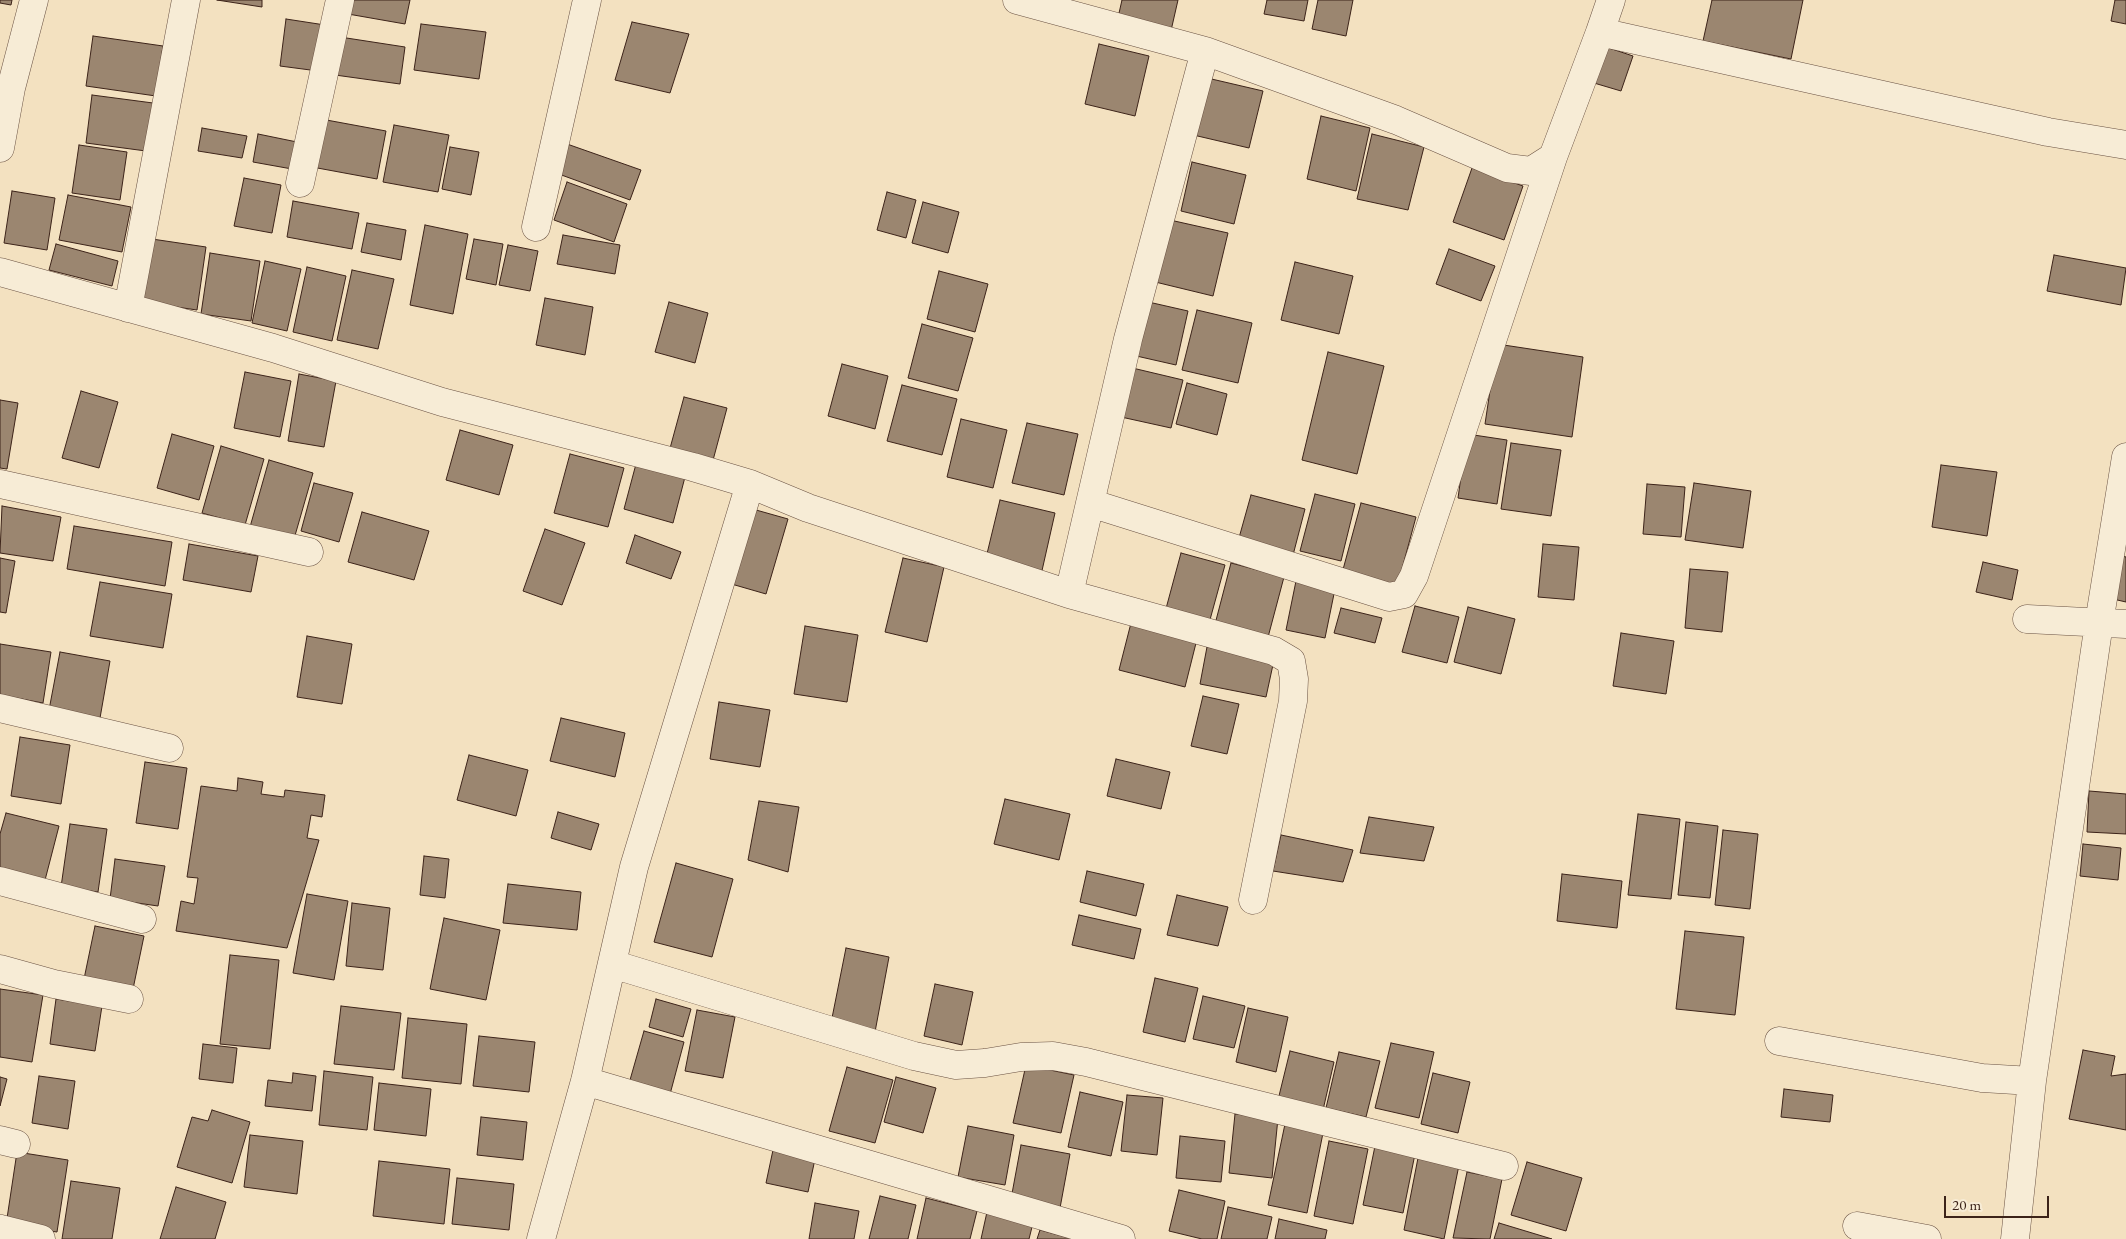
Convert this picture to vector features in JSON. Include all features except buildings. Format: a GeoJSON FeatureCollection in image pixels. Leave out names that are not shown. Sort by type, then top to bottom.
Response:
{"type":"FeatureCollection","features":[{"type":"Feature","properties":{"kind":"street"},"geometry":{"type":"LineString","coordinates":[[0,148],[11,88],[34,0]]}},
{"type":"Feature","properties":{"kind":"street"},"geometry":{"type":"LineString","coordinates":[[128,308],[186,0]]}},
{"type":"Feature","properties":{"kind":"street"},"geometry":{"type":"LineString","coordinates":[[300,183],[340,0]]}},
{"type":"Feature","properties":{"kind":"street"},"geometry":{"type":"LineString","coordinates":[[536,227],[587,0]]}},
{"type":"Feature","properties":{"kind":"street"},"geometry":{"type":"LineString","coordinates":[[1017,0],[1205,51],[1396,120],[1506,168],[1531,171],[1553,157]]}},
{"type":"Feature","properties":{"kind":"street"},"geometry":{"type":"LineString","coordinates":[[1090,503],[1389,597],[1404,594],[1414,576],[1553,157],[1611,0]]}},
{"type":"Feature","properties":{"kind":"street"},"geometry":{"type":"LineString","coordinates":[[1600,32],[2048,132],[2126,145]]}},
{"type":"Feature","properties":{"kind":"street"},"geometry":{"type":"LineString","coordinates":[[1069,594],[1128,339],[1205,51]]}},
{"type":"Feature","properties":{"kind":"street"},"geometry":{"type":"LineString","coordinates":[[0,272],[273,348],[442,402],[693,467],[750,484],[808,508],[1069,594],[1274,651],[1291,661],[1294,679],[1293,701],[1253,900]]}},
{"type":"Feature","properties":{"kind":"street"},"geometry":{"type":"LineString","coordinates":[[2015,1239],[2032,1081],[2099,623],[2126,457]]}},
{"type":"Feature","properties":{"kind":"street"},"geometry":{"type":"LineString","coordinates":[[0,484],[309,552]]}},
{"type":"Feature","properties":{"kind":"street"},"geometry":{"type":"LineString","coordinates":[[541,1239],[585,1081],[634,867],[750,484]]}},
{"type":"Feature","properties":{"kind":"street"},"geometry":{"type":"LineString","coordinates":[[2027,618],[2126,624]]}},
{"type":"Feature","properties":{"kind":"street"},"geometry":{"type":"LineString","coordinates":[[0,708],[169,748]]}},
{"type":"Feature","properties":{"kind":"street"},"geometry":{"type":"LineString","coordinates":[[0,881],[142,919]]}},
{"type":"Feature","properties":{"kind":"street"},"geometry":{"type":"LineString","coordinates":[[612,964],[914,1056],[956,1065],[1053,1056],[1086,1062],[1504,1166]]}},
{"type":"Feature","properties":{"kind":"street"},"geometry":{"type":"LineString","coordinates":[[0,969],[54,984],[129,999]]}},
{"type":"Feature","properties":{"kind":"street"},"geometry":{"type":"LineString","coordinates":[[1779,1042],[1982,1078],[2032,1081]]}},
{"type":"Feature","properties":{"kind":"street"},"geometry":{"type":"LineString","coordinates":[[585,1081],[1121,1239]]}},
{"type":"Feature","properties":{"kind":"street"},"geometry":{"type":"LineString","coordinates":[[1857,1226],[1927,1239]]}},
{"type":"Feature","properties":{"kind":"street"},"geometry":{"type":"LineString","coordinates":[[0,1236],[1,1229],[41,1239]]}}]}
